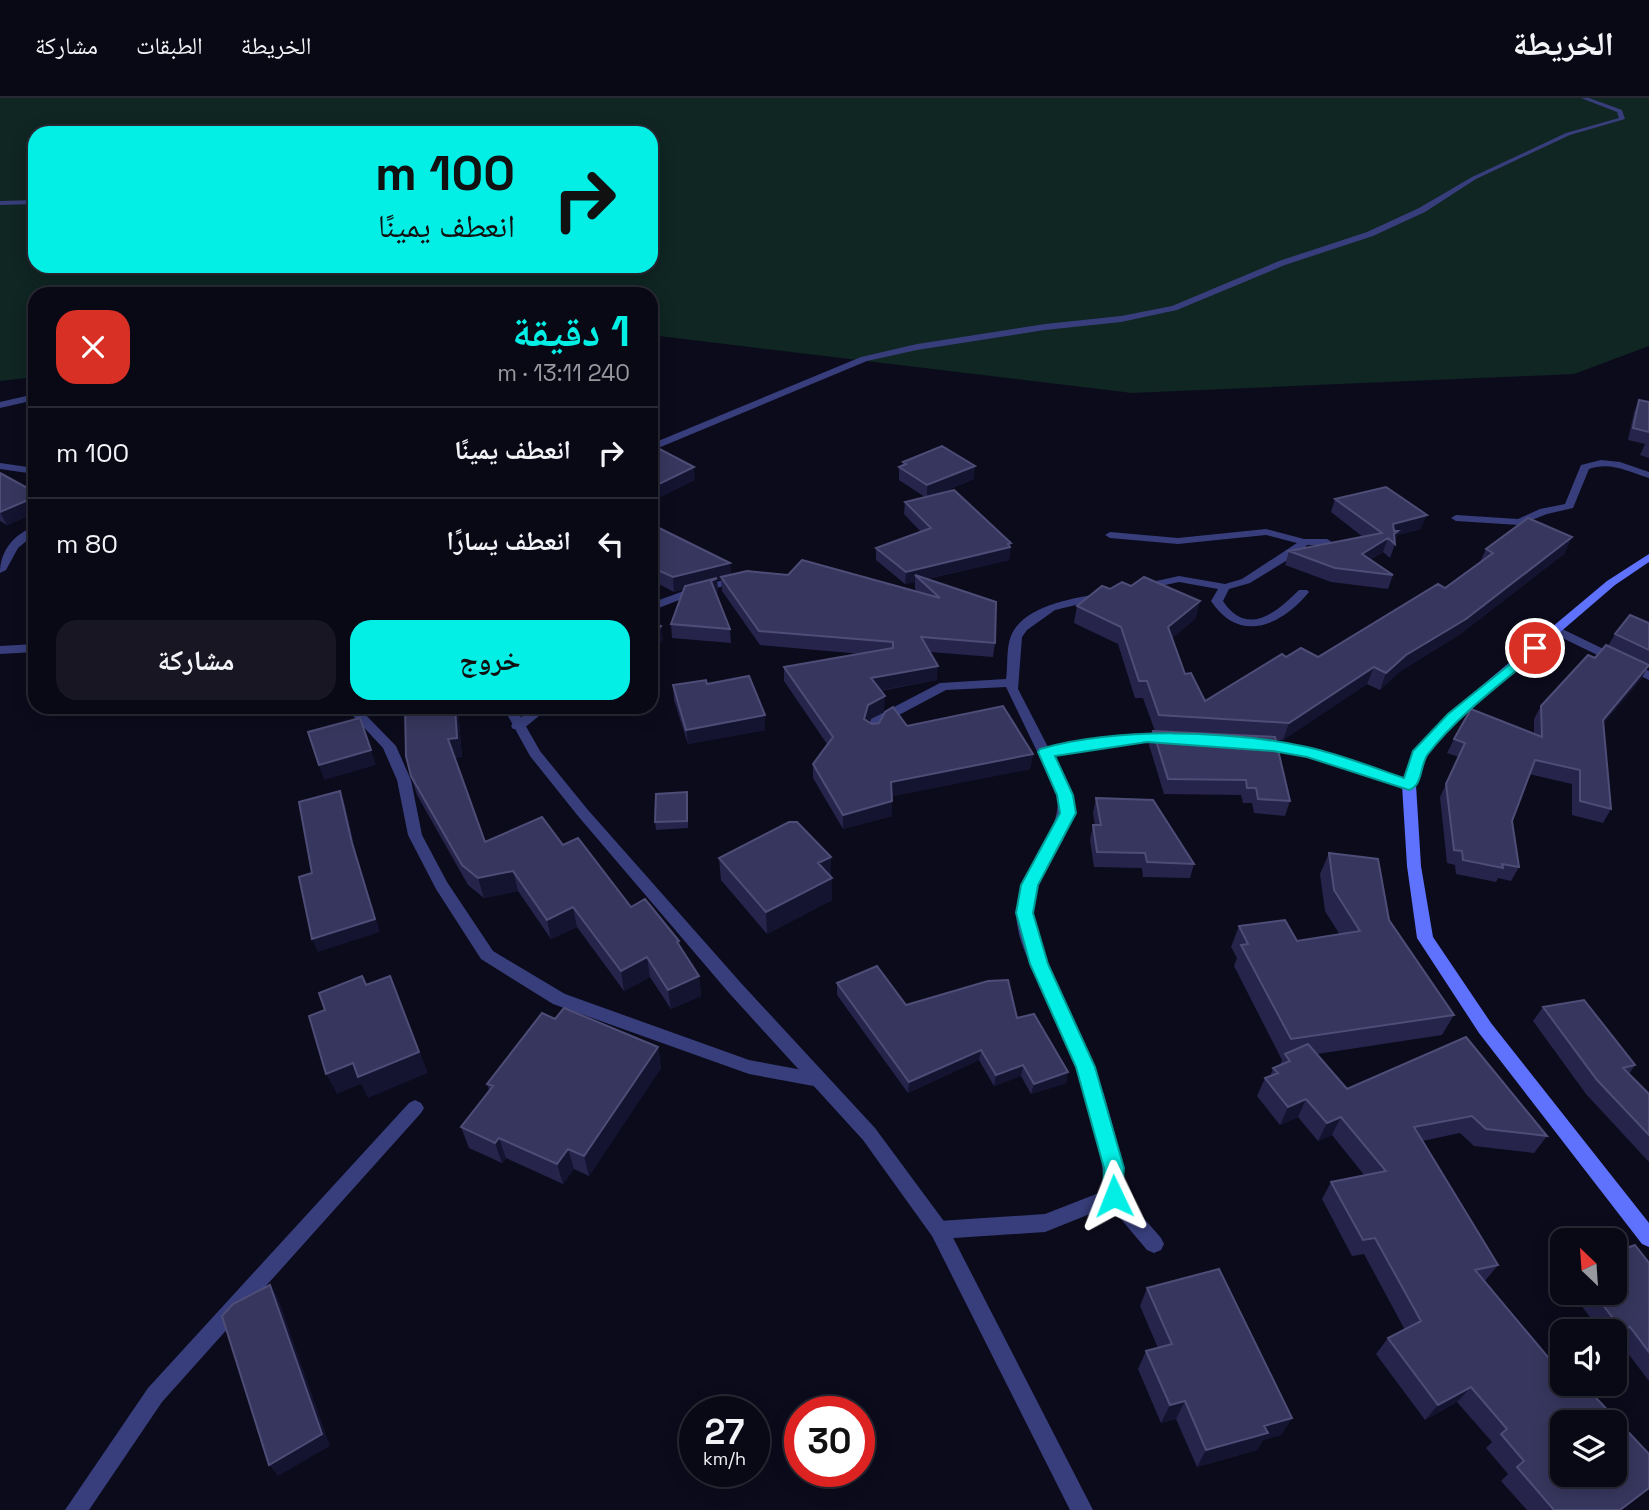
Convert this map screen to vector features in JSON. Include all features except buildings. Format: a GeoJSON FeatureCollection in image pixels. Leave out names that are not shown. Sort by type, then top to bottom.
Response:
{"type":"FeatureCollection","features":[{"type":"Feature","properties":{"kind":"main road"},"geometry":{"type":"LineString","coordinates":[[1649,557],[1611,583],[1453,717],[1419,755],[1409,785],[1414,866],[1426,938],[1485,1028],[1649,1238]]}},
{"type":"Feature","properties":{"kind":"street"},"geometry":{"type":"LineString","coordinates":[[658,445],[864,359],[942,343],[1045,327],[1121,319],[1174,308],[1282,263],[1380,229],[1422,210],[1474,178],[1567,134],[1622,120],[1620,111],[1612,106],[1584,98]]}},
{"type":"Feature","properties":{"kind":"street"},"geometry":{"type":"LineString","coordinates":[[0,203],[28,202]]}},
{"type":"Feature","properties":{"kind":"street"},"geometry":{"type":"LineString","coordinates":[[0,405],[28,399]]}},
{"type":"Feature","properties":{"kind":"street"},"geometry":{"type":"LineString","coordinates":[[1456,518],[1519,522],[1544,511],[1569,506],[1584,467],[1598,461],[1609,461],[1649,475]]}},
{"type":"Feature","properties":{"kind":"street"},"geometry":{"type":"LineString","coordinates":[[0,466],[28,471]]}},
{"type":"Feature","properties":{"kind":"street"},"geometry":{"type":"LineString","coordinates":[[0,479],[19,470]]}},
{"type":"Feature","properties":{"kind":"street"},"geometry":{"type":"LineString","coordinates":[[1110,535],[1178,541],[1266,532],[1304,542],[1327,542]]}},
{"type":"Feature","properties":{"kind":"street"},"geometry":{"type":"LineString","coordinates":[[0,570],[13,545],[28,534]]}},
{"type":"Feature","properties":{"kind":"street"},"geometry":{"type":"LineString","coordinates":[[1131,589],[1179,579],[1225,587],[1246,581],[1298,549],[1304,542]]}},
{"type":"Feature","properties":{"kind":"street"},"geometry":{"type":"LineString","coordinates":[[658,604],[693,591],[756,576]]}},
{"type":"Feature","properties":{"kind":"street"},"geometry":{"type":"LineString","coordinates":[[1225,587],[1217,601],[1222,612],[1241,621],[1253,622],[1279,615],[1304,592]]}},
{"type":"Feature","properties":{"kind":"street"},"geometry":{"type":"LineString","coordinates":[[1118,592],[1051,607],[1023,627],[1016,637],[1012,689],[1065,795],[1068,813],[1030,885],[1024,913],[1039,964],[1085,1067],[1114,1168],[1114,1196],[1154,1244]]}},
{"type":"Feature","properties":{"kind":"street"},"geometry":{"type":"LineString","coordinates":[[1556,631],[1649,676]]}},
{"type":"Feature","properties":{"kind":"street"},"geometry":{"type":"LineString","coordinates":[[4,653],[28,649]]}},
{"type":"Feature","properties":{"kind":"street"},"geometry":{"type":"LineString","coordinates":[[873,732],[876,722],[944,686],[1013,683]]}},
{"type":"Feature","properties":{"kind":"street"},"geometry":{"type":"LineString","coordinates":[[358,714],[389,746],[404,780],[415,835],[441,885],[486,955],[559,999],[749,1067],[819,1080]]}},
{"type":"Feature","properties":{"kind":"street"},"geometry":{"type":"LineString","coordinates":[[512,714],[535,753],[583,813],[869,1134],[939,1230],[1082,1510]]}},
{"type":"Feature","properties":{"kind":"street"},"geometry":{"type":"LineString","coordinates":[[518,726],[534,714]]}},
{"type":"Feature","properties":{"kind":"street"},"geometry":{"type":"LineString","coordinates":[[1045,752],[1147,737],[1185,740]]}},
{"type":"Feature","properties":{"kind":"street"},"geometry":{"type":"LineString","coordinates":[[1248,744],[1309,752],[1409,785]]}},
{"type":"Feature","properties":{"kind":"street"},"geometry":{"type":"LineString","coordinates":[[76,1510],[155,1395],[415,1108]]}},
{"type":"Feature","properties":{"kind":"street"},"geometry":{"type":"LineString","coordinates":[[939,1230],[1045,1223],[1114,1196]]}},
{"type":"Feature","properties":{"kind":"green space"},"geometry":{"type":"Polygon","coordinates":[[[0,98],[1649,98],[1649,346],[1574,374],[1132,393],[658,336],[658,287],[28,287],[28,378],[0,381],[0,98]]]}},
{"type":"Feature","properties":{"kind":"route"},"geometry":{"type":"LineString","coordinates":[[1114,1196],[1114,1168],[1085,1067],[1039,964],[1024,913],[1030,885],[1068,813],[1065,795],[1045,752],[1147,737],[1273,746],[1309,752],[1409,785],[1419,755],[1453,717],[1535,648]]}}]}
